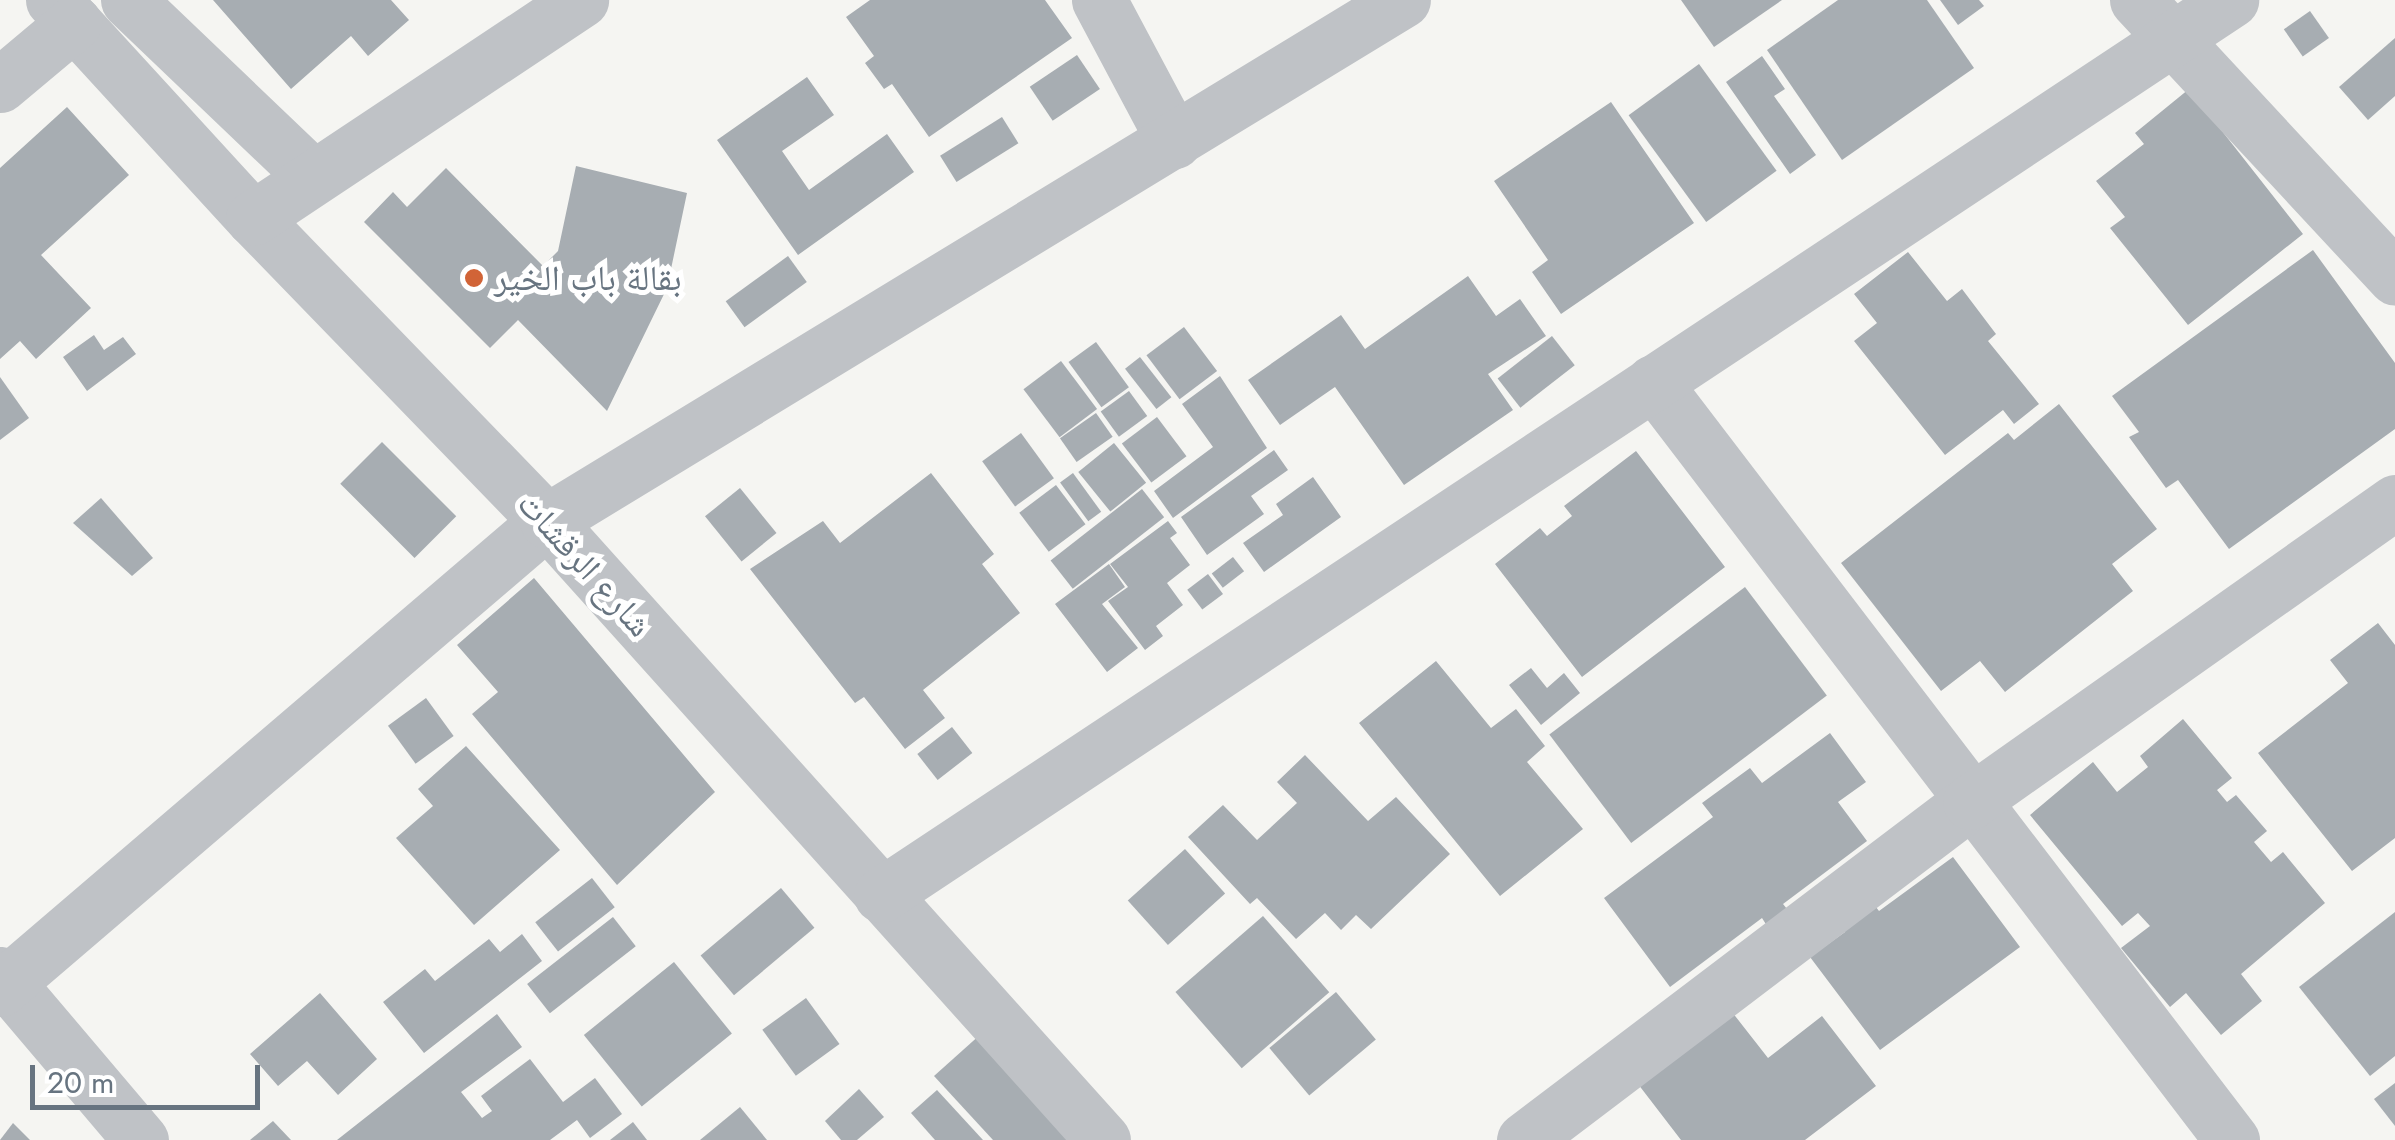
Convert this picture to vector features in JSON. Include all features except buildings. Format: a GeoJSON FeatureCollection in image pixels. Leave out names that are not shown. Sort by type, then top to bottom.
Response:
{"type":"FeatureCollection","features":[{"type":"Feature","properties":{"kind":"street"},"geometry":{"type":"LineString","coordinates":[[128,0],[312,176]]}},
{"type":"Feature","properties":{"kind":"street"},"geometry":{"type":"LineString","coordinates":[[252,218],[581,0]]}},
{"type":"Feature","properties":{"kind":"street"},"geometry":{"type":"LineString","coordinates":[[1098,0],[1174,141]]}},
{"type":"Feature","properties":{"kind":"street"},"geometry":{"type":"LineString","coordinates":[[141,1140],[2,982],[548,521],[1403,0]]}},
{"type":"Feature","properties":{"kind":"street"},"geometry":{"type":"LineString","coordinates":[[881,896],[1652,382],[2155,19],[2231,0]]}},
{"type":"Feature","properties":{"kind":"street"},"geometry":{"type":"LineString","coordinates":[[0,85],[63,12]]}},
{"type":"Feature","properties":{"kind":"street","name":"شارع الرقشات"},"geometry":{"type":"LineString","coordinates":[[63,12],[252,218],[548,521],[1104,1140]]}},
{"type":"Feature","properties":{"kind":"street"},"geometry":{"type":"LineString","coordinates":[[2155,19],[2395,278]]}},
{"type":"Feature","properties":{"kind":"street"},"geometry":{"type":"LineString","coordinates":[[1652,382],[2232,1140]]}},
{"type":"Feature","properties":{"kind":"street"},"geometry":{"type":"LineString","coordinates":[[1524,1140],[1970,802],[2395,502]]}},
{"type":"Feature","properties":{"kind":"place","name":"بقالة باب الخير"},"geometry":{"type":"Point","coordinates":[474,278]}}]}
